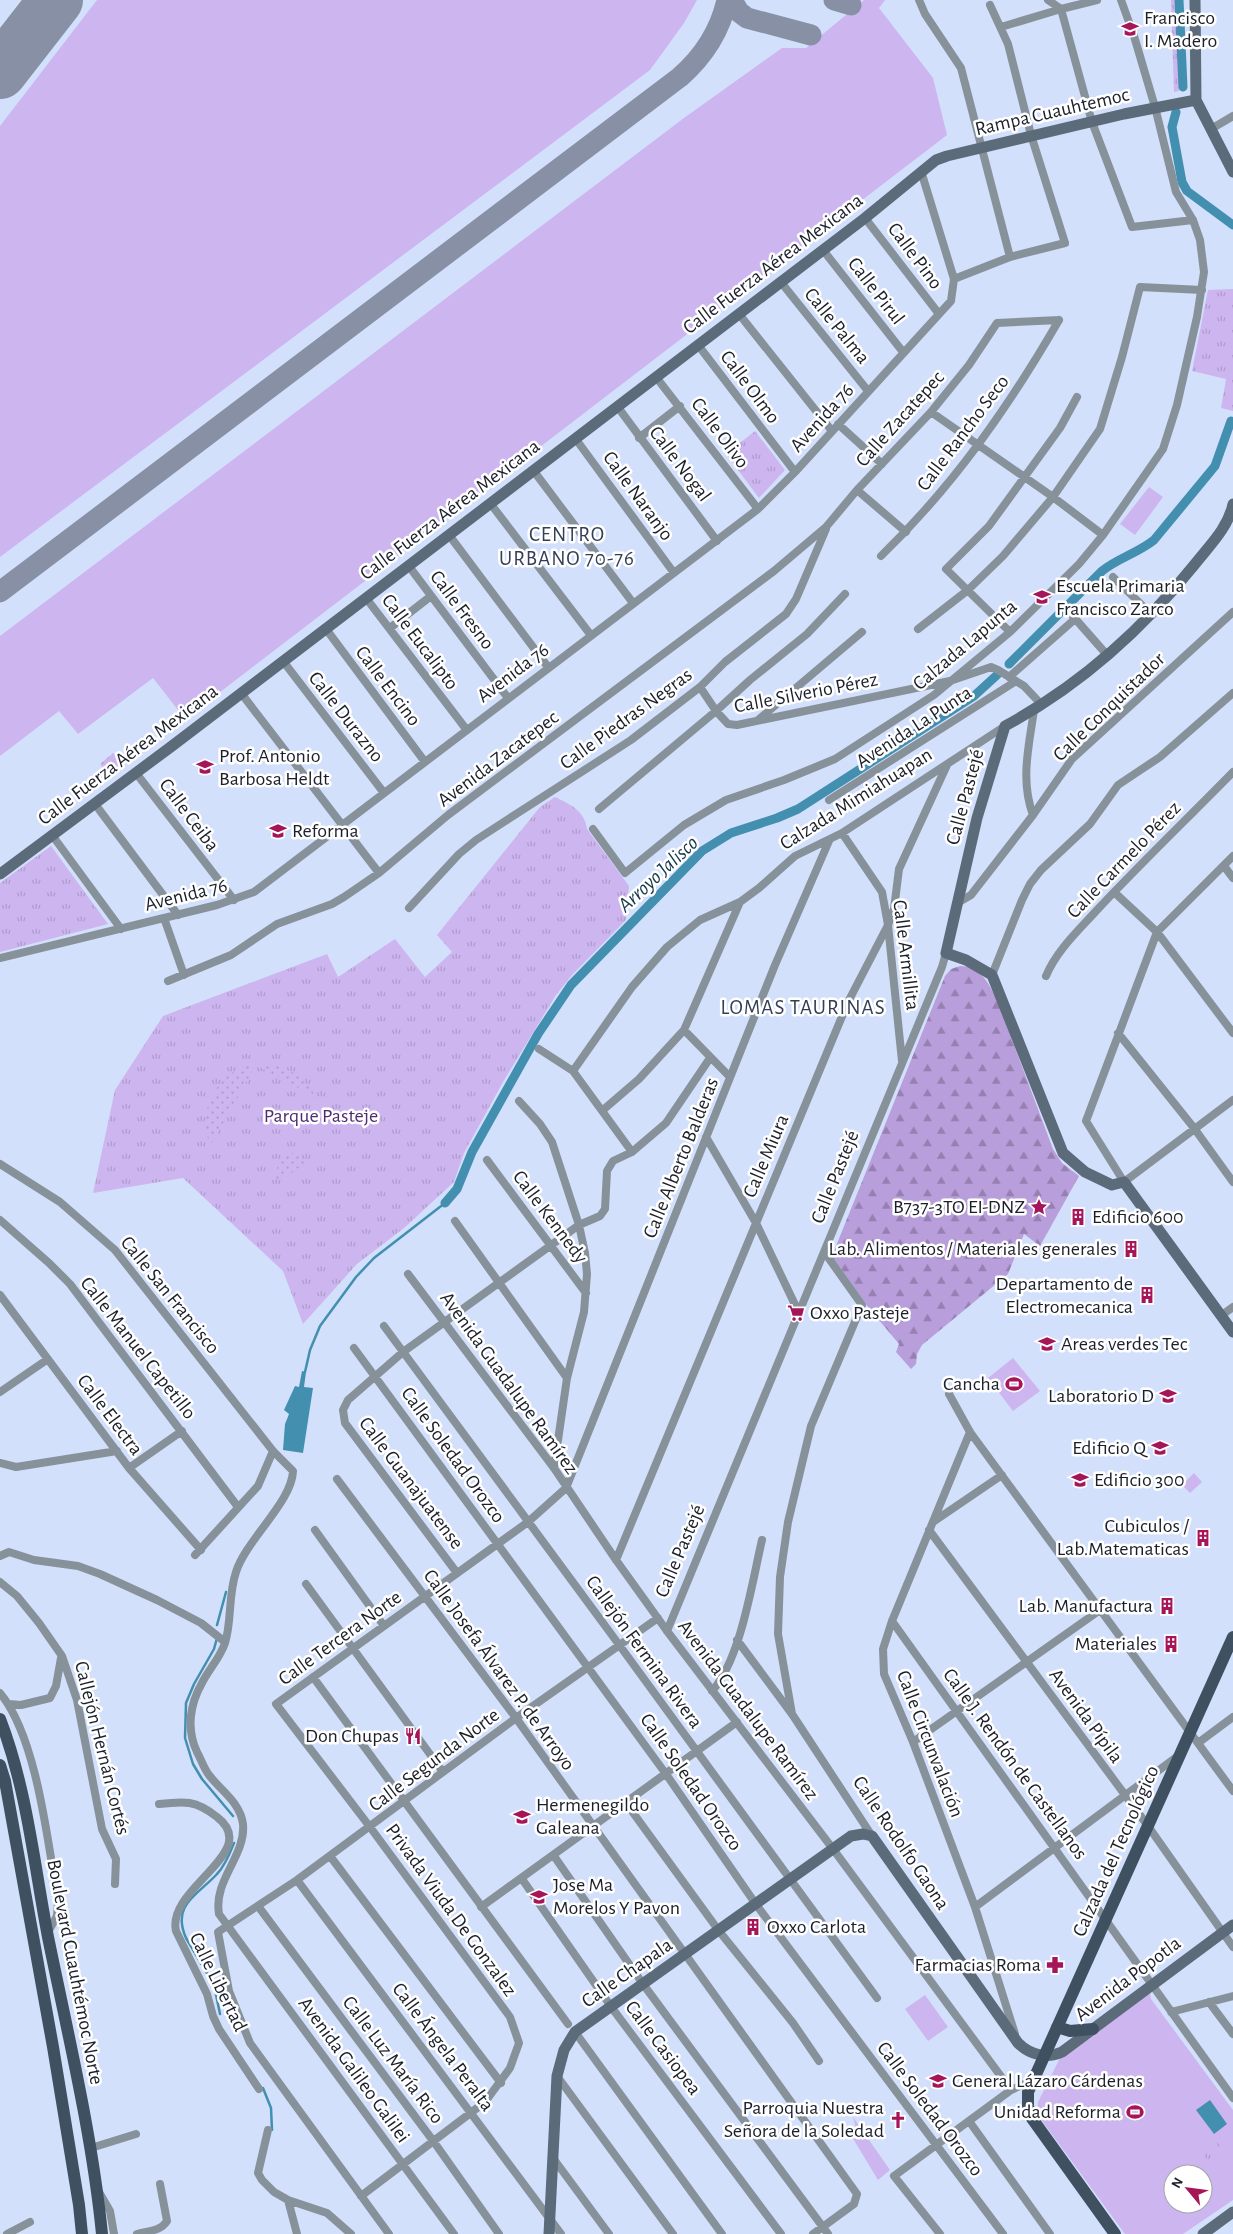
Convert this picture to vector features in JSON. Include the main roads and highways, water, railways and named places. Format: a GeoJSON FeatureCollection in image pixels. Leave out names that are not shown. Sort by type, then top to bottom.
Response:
{"type":"FeatureCollection","features":[{"type":"Feature","properties":{"kind":"main road"},"geometry":{"type":"LineString","coordinates":[[1194,0],[1196,100],[1233,172]]}},
{"type":"Feature","properties":{"kind":"main road","name":"Rampa Cuauhtemoc"},"geometry":{"type":"LineString","coordinates":[[921,172],[939,158],[1155,107],[1196,100]]}},
{"type":"Feature","properties":{"kind":"main road","name":"Calle Fuerza Aérea Mexicana"},"geometry":{"type":"LineString","coordinates":[[0,874],[136,773],[865,218],[921,172]]}},
{"type":"Feature","properties":{"kind":"main road","name":"Calzada Mimiahuapan"},"geometry":{"type":"LineString","coordinates":[[1004,726],[1037,707],[1108,656],[1152,615],[1219,534],[1230,518],[1233,506]]}},
{"type":"Feature","properties":{"kind":"main road","name":"Calle Pastejé"},"geometry":{"type":"LineString","coordinates":[[1004,726],[978,818],[946,954],[966,960],[992,975],[1063,1153],[1085,1172],[1103,1181],[1112,1185],[1124,1182],[1233,1332]]}},
{"type":"Feature","properties":{"kind":"main road","name":"Calzada del Tecnológico"},"geometry":{"type":"LineString","coordinates":[[1115,2234],[1031,2117],[1028,2106],[1028,2092],[1233,1637]]}},
{"type":"Feature","properties":{"kind":"main road","name":"Boulevard Cuauhtémoc Norte"},"geometry":{"type":"LineString","coordinates":[[0,1719],[10,1745],[20,1782],[91,2148],[102,2234]]}},
{"type":"Feature","properties":{"kind":"main road","name":"Boulevard Cuauhtémoc Norte"},"geometry":{"type":"LineString","coordinates":[[0,1765],[5,1782],[51,2037],[79,2205],[82,2234]]}},
{"type":"Feature","properties":{"kind":"main road","name":"Calle Chapala"},"geometry":{"type":"LineString","coordinates":[[549,2234],[557,2076],[572,2028],[612,2008],[755,1903],[851,1836],[864,1834],[872,1836]]}},
{"type":"Feature","properties":{"kind":"main road","name":"Calle Rodolfo Gaona"},"geometry":{"type":"LineString","coordinates":[[872,1836],[1018,2043],[1024,2049],[1043,2056]]}},
{"type":"Feature","properties":{"kind":"main road","name":"Avenida Popotla"},"geometry":{"type":"LineString","coordinates":[[1043,2056],[1054,2056],[1062,2052],[1233,1925]]}},
{"type":"Feature","properties":{"kind":"main road"},"geometry":{"type":"LineString","coordinates":[[1057,2027],[1070,2032],[1093,2029]]}},
{"type":"Feature","properties":{"kind":"main road"},"geometry":{"type":"LineString","coordinates":[[1204,2234],[1217,2230],[1233,2212]]}},
{"type":"Feature","properties":{"kind":"water"},"geometry":{"type":"Polygon","coordinates":[[[302,1371],[306,1372],[304,1387],[313,1388],[303,1453],[283,1450],[285,1424],[289,1414],[284,1410],[295,1386],[299,1387],[302,1371]]]}},
{"type":"Feature","properties":{"kind":"water"},"geometry":{"type":"Polygon","coordinates":[[[1210,2100],[1227,2124],[1214,2134],[1196,2110],[1210,2100]]]}},
{"type":"Feature","properties":{"kind":"waterway","name":"Arroyo Jalisco"},"geometry":{"type":"LineString","coordinates":[[1179,0],[1183,87]]}},
{"type":"Feature","properties":{"kind":"waterway","name":"Arroyo Jalisco"},"geometry":{"type":"LineString","coordinates":[[1176,112],[1172,127],[1182,182],[1187,191],[1233,225]]}},
{"type":"Feature","properties":{"kind":"waterway","name":"Arroyo Jalisco"},"geometry":{"type":"LineString","coordinates":[[1009,664],[1102,571],[1154,540],[1215,466],[1231,421]]}},
{"type":"Feature","properties":{"kind":"waterway","name":"Arroyo Jalisco"},"geometry":{"type":"LineString","coordinates":[[445,1203],[457,1189],[472,1152],[538,1034],[571,985],[702,851],[731,833],[798,809],[974,696],[997,675]]}},
{"type":"Feature","properties":{"kind":"waterway"},"geometry":{"type":"LineString","coordinates":[[305,1372],[310,1350],[320,1326],[356,1277],[374,1258],[445,1203]]}},
{"type":"Feature","properties":{"kind":"waterway","name":"Arroyo Jalisco"},"geometry":{"type":"LineString","coordinates":[[217,1625],[226,1592]]}},
{"type":"Feature","properties":{"kind":"waterway","name":"Arroyo Jalisco"},"geometry":{"type":"LineString","coordinates":[[217,1638],[214,1649],[194,1684],[186,1703],[185,1738],[193,1764],[202,1779],[233,1816]]}},
{"type":"Feature","properties":{"kind":"waterway","name":"Arroyo Jalisco"},"geometry":{"type":"LineString","coordinates":[[220,2014],[214,1985],[186,1938],[182,1926],[182,1917],[184,1908],[189,1901],[222,1867],[234,1843]]}},
{"type":"Feature","properties":{"kind":"waterway","name":"Arroyo Jalisco"},"geometry":{"type":"LineString","coordinates":[[263,2088],[271,2108],[272,2130]]}},
{"type":"Feature","properties":{"kind":"place","name":"Francisco I. Madero"},"geometry":{"type":"Point","coordinates":[1130,29]}},
{"type":"Feature","properties":{"kind":"place","name":"Escuela Primaria Francisco Zarco"},"geometry":{"type":"Point","coordinates":[1042,597]}},
{"type":"Feature","properties":{"kind":"place","name":"Prof. Antonio Barbosa Heldt"},"geometry":{"type":"Point","coordinates":[205,767]}},
{"type":"Feature","properties":{"kind":"place","name":"Reforma"},"geometry":{"type":"Point","coordinates":[278,831]}},
{"type":"Feature","properties":{"kind":"place","name":"B737-3TO EI-DNZ"},"geometry":{"type":"Point","coordinates":[1039,1207]}},
{"type":"Feature","properties":{"kind":"place","name":"Edificio 600"},"geometry":{"type":"Point","coordinates":[1078,1217]}},
{"type":"Feature","properties":{"kind":"place","name":"Lab. Alimentos / Materiales generales"},"geometry":{"type":"Point","coordinates":[1131,1249]}},
{"type":"Feature","properties":{"kind":"place","name":"Departamento de Electromecanica"},"geometry":{"type":"Point","coordinates":[1147,1295]}},
{"type":"Feature","properties":{"kind":"place","name":"Oxxo Pasteje"},"geometry":{"type":"Point","coordinates":[796,1313]}},
{"type":"Feature","properties":{"kind":"place","name":"Areas verdes Tec"},"geometry":{"type":"Point","coordinates":[1047,1344]}},
{"type":"Feature","properties":{"kind":"place","name":"Cancha"},"geometry":{"type":"Point","coordinates":[1014,1384]}},
{"type":"Feature","properties":{"kind":"place","name":"Laboratorio D"},"geometry":{"type":"Point","coordinates":[1168,1396]}},
{"type":"Feature","properties":{"kind":"place","name":"Edificio Q"},"geometry":{"type":"Point","coordinates":[1160,1448]}},
{"type":"Feature","properties":{"kind":"place","name":"Edificio 300"},"geometry":{"type":"Point","coordinates":[1080,1480]}},
{"type":"Feature","properties":{"kind":"place","name":"Cubiculos / Lab.Matematicas"},"geometry":{"type":"Point","coordinates":[1203,1538]}},
{"type":"Feature","properties":{"kind":"place","name":"Lab. Manufactura"},"geometry":{"type":"Point","coordinates":[1167,1606]}},
{"type":"Feature","properties":{"kind":"place","name":"Materiales"},"geometry":{"type":"Point","coordinates":[1171,1644]}},
{"type":"Feature","properties":{"kind":"place","name":"Don Chupas"},"geometry":{"type":"Point","coordinates":[413,1736]}},
{"type":"Feature","properties":{"kind":"place","name":"Hermenegildo Galeana"},"geometry":{"type":"Point","coordinates":[522,1817]}},
{"type":"Feature","properties":{"kind":"place","name":"Jose Ma Morelos Y Pavon"},"geometry":{"type":"Point","coordinates":[539,1897]}},
{"type":"Feature","properties":{"kind":"place","name":"Oxxo Carlota"},"geometry":{"type":"Point","coordinates":[753,1927]}},
{"type":"Feature","properties":{"kind":"place","name":"Farmacias Roma"},"geometry":{"type":"Point","coordinates":[1055,1965]}},
{"type":"Feature","properties":{"kind":"place","name":"General Lázaro Cárdenas"},"geometry":{"type":"Point","coordinates":[938,2081]}},
{"type":"Feature","properties":{"kind":"place","name":"Unidad Reforma"},"geometry":{"type":"Point","coordinates":[1135,2112]}},
{"type":"Feature","properties":{"kind":"place","name":"Parroquia Nuestra Señora de la Soledad"},"geometry":{"type":"Point","coordinates":[898,2120]}},
{"type":"Feature","properties":{"kind":"district","name":"CENTRO URBANO 70-76"},"geometry":{"type":"Point","coordinates":[567,546]}},
{"type":"Feature","properties":{"kind":"district","name":"LOMAS TAURINAS"},"geometry":{"type":"Point","coordinates":[803,1007]}},
{"type":"Feature","properties":{"kind":"park label","name":"Parque Pasteje"},"geometry":{"type":"Point","coordinates":[321,1116]}}]}
